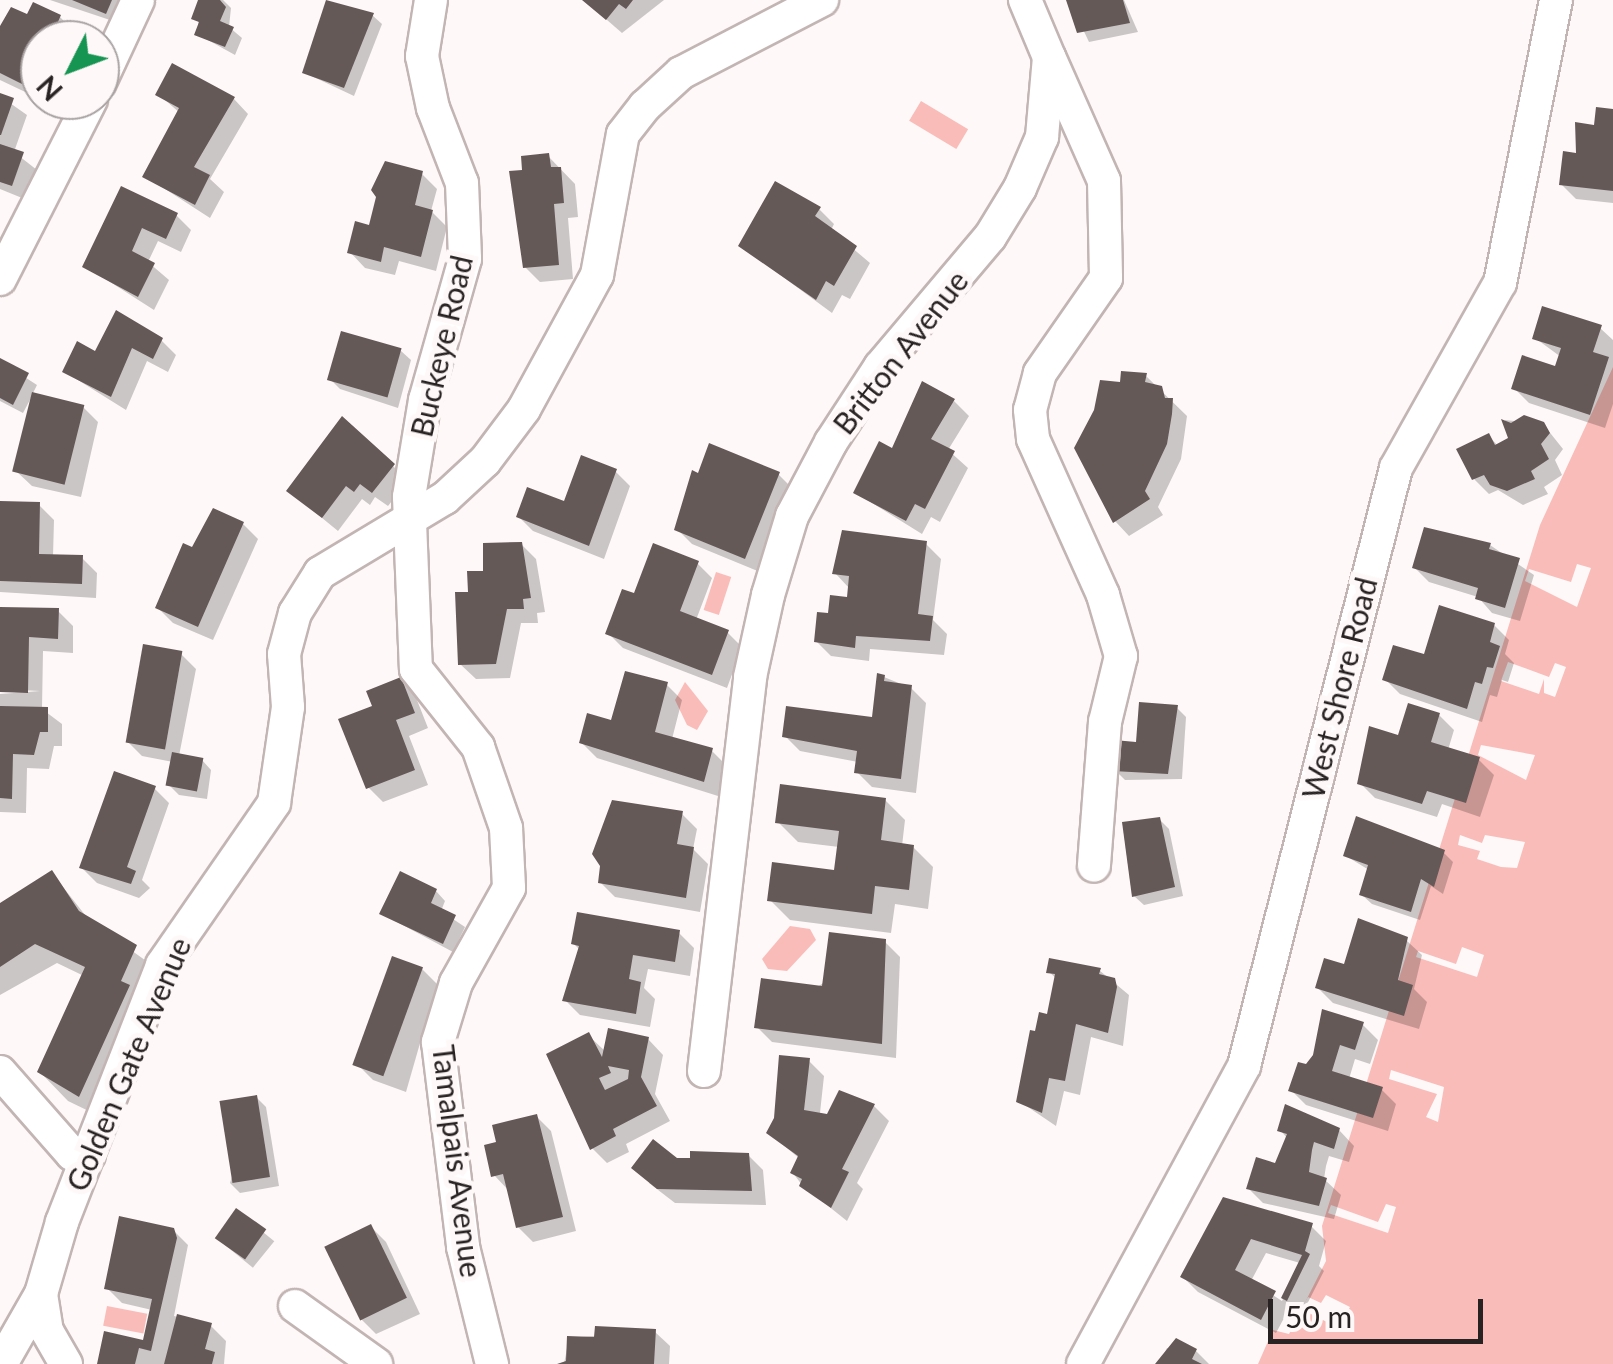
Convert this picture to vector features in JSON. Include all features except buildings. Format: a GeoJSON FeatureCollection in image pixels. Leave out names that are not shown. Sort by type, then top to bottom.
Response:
{"type":"FeatureCollection","features":[{"type":"Feature","properties":{"kind":"street"},"geometry":{"type":"LineString","coordinates":[[120,39],[138,0]]}},
{"type":"Feature","properties":{"kind":"street","name":"Buckeye Road"},"geometry":{"type":"LineString","coordinates":[[410,520],[425,400],[465,259],[462,183],[433,108],[422,56],[432,0]]}},
{"type":"Feature","properties":{"kind":"street","name":"Golden Gate Avenue"},"geometry":{"type":"LineString","coordinates":[[1,1364],[41,1294],[162,965],[274,803],[288,707],[284,654],[295,613],[320,573],[410,520],[485,461],[562,346],[598,275],[623,134],[645,106],[681,73],[822,0]]}},
{"type":"Feature","properties":{"kind":"street","name":"Britton Avenue"},"geometry":{"type":"LineString","coordinates":[[704,1071],[750,677],[792,516],[880,367],[990,237],[1020,188],[1042,137],[1049,57],[1025,0]]}},
{"type":"Feature","properties":{"kind":"street","name":"West Shore Road"},"geometry":{"type":"LineString","coordinates":[[1083,1364],[1244,1066],[1396,468],[1500,283],[1556,0]]}},
{"type":"Feature","properties":{"kind":"street"},"geometry":{"type":"LineString","coordinates":[[1049,57],[1104,181],[1106,278],[1040,373],[1030,410],[1033,440],[1104,595],[1121,656],[1105,722],[1094,866]]}},
{"type":"Feature","properties":{"kind":"street"},"geometry":{"type":"LineString","coordinates":[[0,279],[81,120]]}},
{"type":"Feature","properties":{"kind":"street","name":"Tamalpais Avenue"},"geometry":{"type":"LineString","coordinates":[[410,520],[416,668],[478,746],[506,828],[510,888],[456,983],[438,1042],[463,1247],[492,1364]]}},
{"type":"Feature","properties":{"kind":"street"},"geometry":{"type":"LineString","coordinates":[[0,1072],[72,1154],[89,1156]]}},
{"type":"Feature","properties":{"kind":"street"},"geometry":{"type":"LineString","coordinates":[[41,1294],[46,1331],[66,1364]]}},
{"type":"Feature","properties":{"kind":"street"},"geometry":{"type":"LineString","coordinates":[[295,1306],[376,1364]]}},
{"type":"Feature","properties":{"kind":"shaded area"},"geometry":{"type":"Polygon","coordinates":[[[921,101],[968,129],[956,149],[909,121],[921,101]]]}},
{"type":"Feature","properties":{"kind":"shaded area"},"geometry":{"type":"Polygon","coordinates":[[[1613,367],[1613,1364],[1258,1364],[1273,1330],[1289,1334],[1326,1261],[1322,1226],[1540,525],[1613,367]]]}},
{"type":"Feature","properties":{"kind":"shaded area"},"geometry":{"type":"Polygon","coordinates":[[[716,572],[731,577],[719,615],[704,610],[716,572]]]}},
{"type":"Feature","properties":{"kind":"shaded area"},"geometry":{"type":"Polygon","coordinates":[[[685,682],[708,711],[697,730],[687,725],[675,700],[685,682]]]}},
{"type":"Feature","properties":{"kind":"shaded area"},"geometry":{"type":"Polygon","coordinates":[[[790,926],[810,929],[816,940],[787,971],[768,969],[762,959],[790,926]]]}},
{"type":"Feature","properties":{"kind":"shaded area"},"geometry":{"type":"Polygon","coordinates":[[[107,1306],[147,1314],[143,1333],[103,1326],[107,1306]]]}},
{"type":"Feature","properties":{"kind":"pier"},"geometry":{"type":"Polygon","coordinates":[[[1577,564],[1591,568],[1577,607],[1525,581],[1529,569],[1571,582],[1577,564]]]}},
{"type":"Feature","properties":{"kind":"pier"},"geometry":{"type":"Polygon","coordinates":[[[1508,662],[1549,677],[1555,663],[1566,667],[1555,697],[1544,693],[1544,679],[1539,694],[1501,681],[1508,662]]]}},
{"type":"Feature","properties":{"kind":"pier"},"geometry":{"type":"Polygon","coordinates":[[[1481,745],[1535,755],[1526,780],[1478,755],[1481,745]]]}},
{"type":"Feature","properties":{"kind":"pier"},"geometry":{"type":"Polygon","coordinates":[[[1460,835],[1482,843],[1485,835],[1525,842],[1517,868],[1477,859],[1480,851],[1458,845],[1460,835]]]}},
{"type":"Feature","properties":{"kind":"pier"},"geometry":{"type":"Polygon","coordinates":[[[1462,947],[1484,955],[1477,977],[1416,957],[1418,951],[1456,964],[1462,947]]]}},
{"type":"Feature","properties":{"kind":"pier"},"geometry":{"type":"Polygon","coordinates":[[[1391,1070],[1444,1087],[1438,1122],[1426,1117],[1437,1094],[1389,1079],[1391,1070]]]}},
{"type":"Feature","properties":{"kind":"pier"},"geometry":{"type":"Polygon","coordinates":[[[1386,1204],[1396,1207],[1388,1233],[1328,1213],[1331,1205],[1378,1222],[1386,1204]]]}},
{"type":"Feature","properties":{"kind":"pier"},"geometry":{"type":"Polygon","coordinates":[[[1326,1295],[1350,1307],[1339,1328],[1301,1309],[1308,1297],[1321,1303],[1326,1295]]]}}]}
